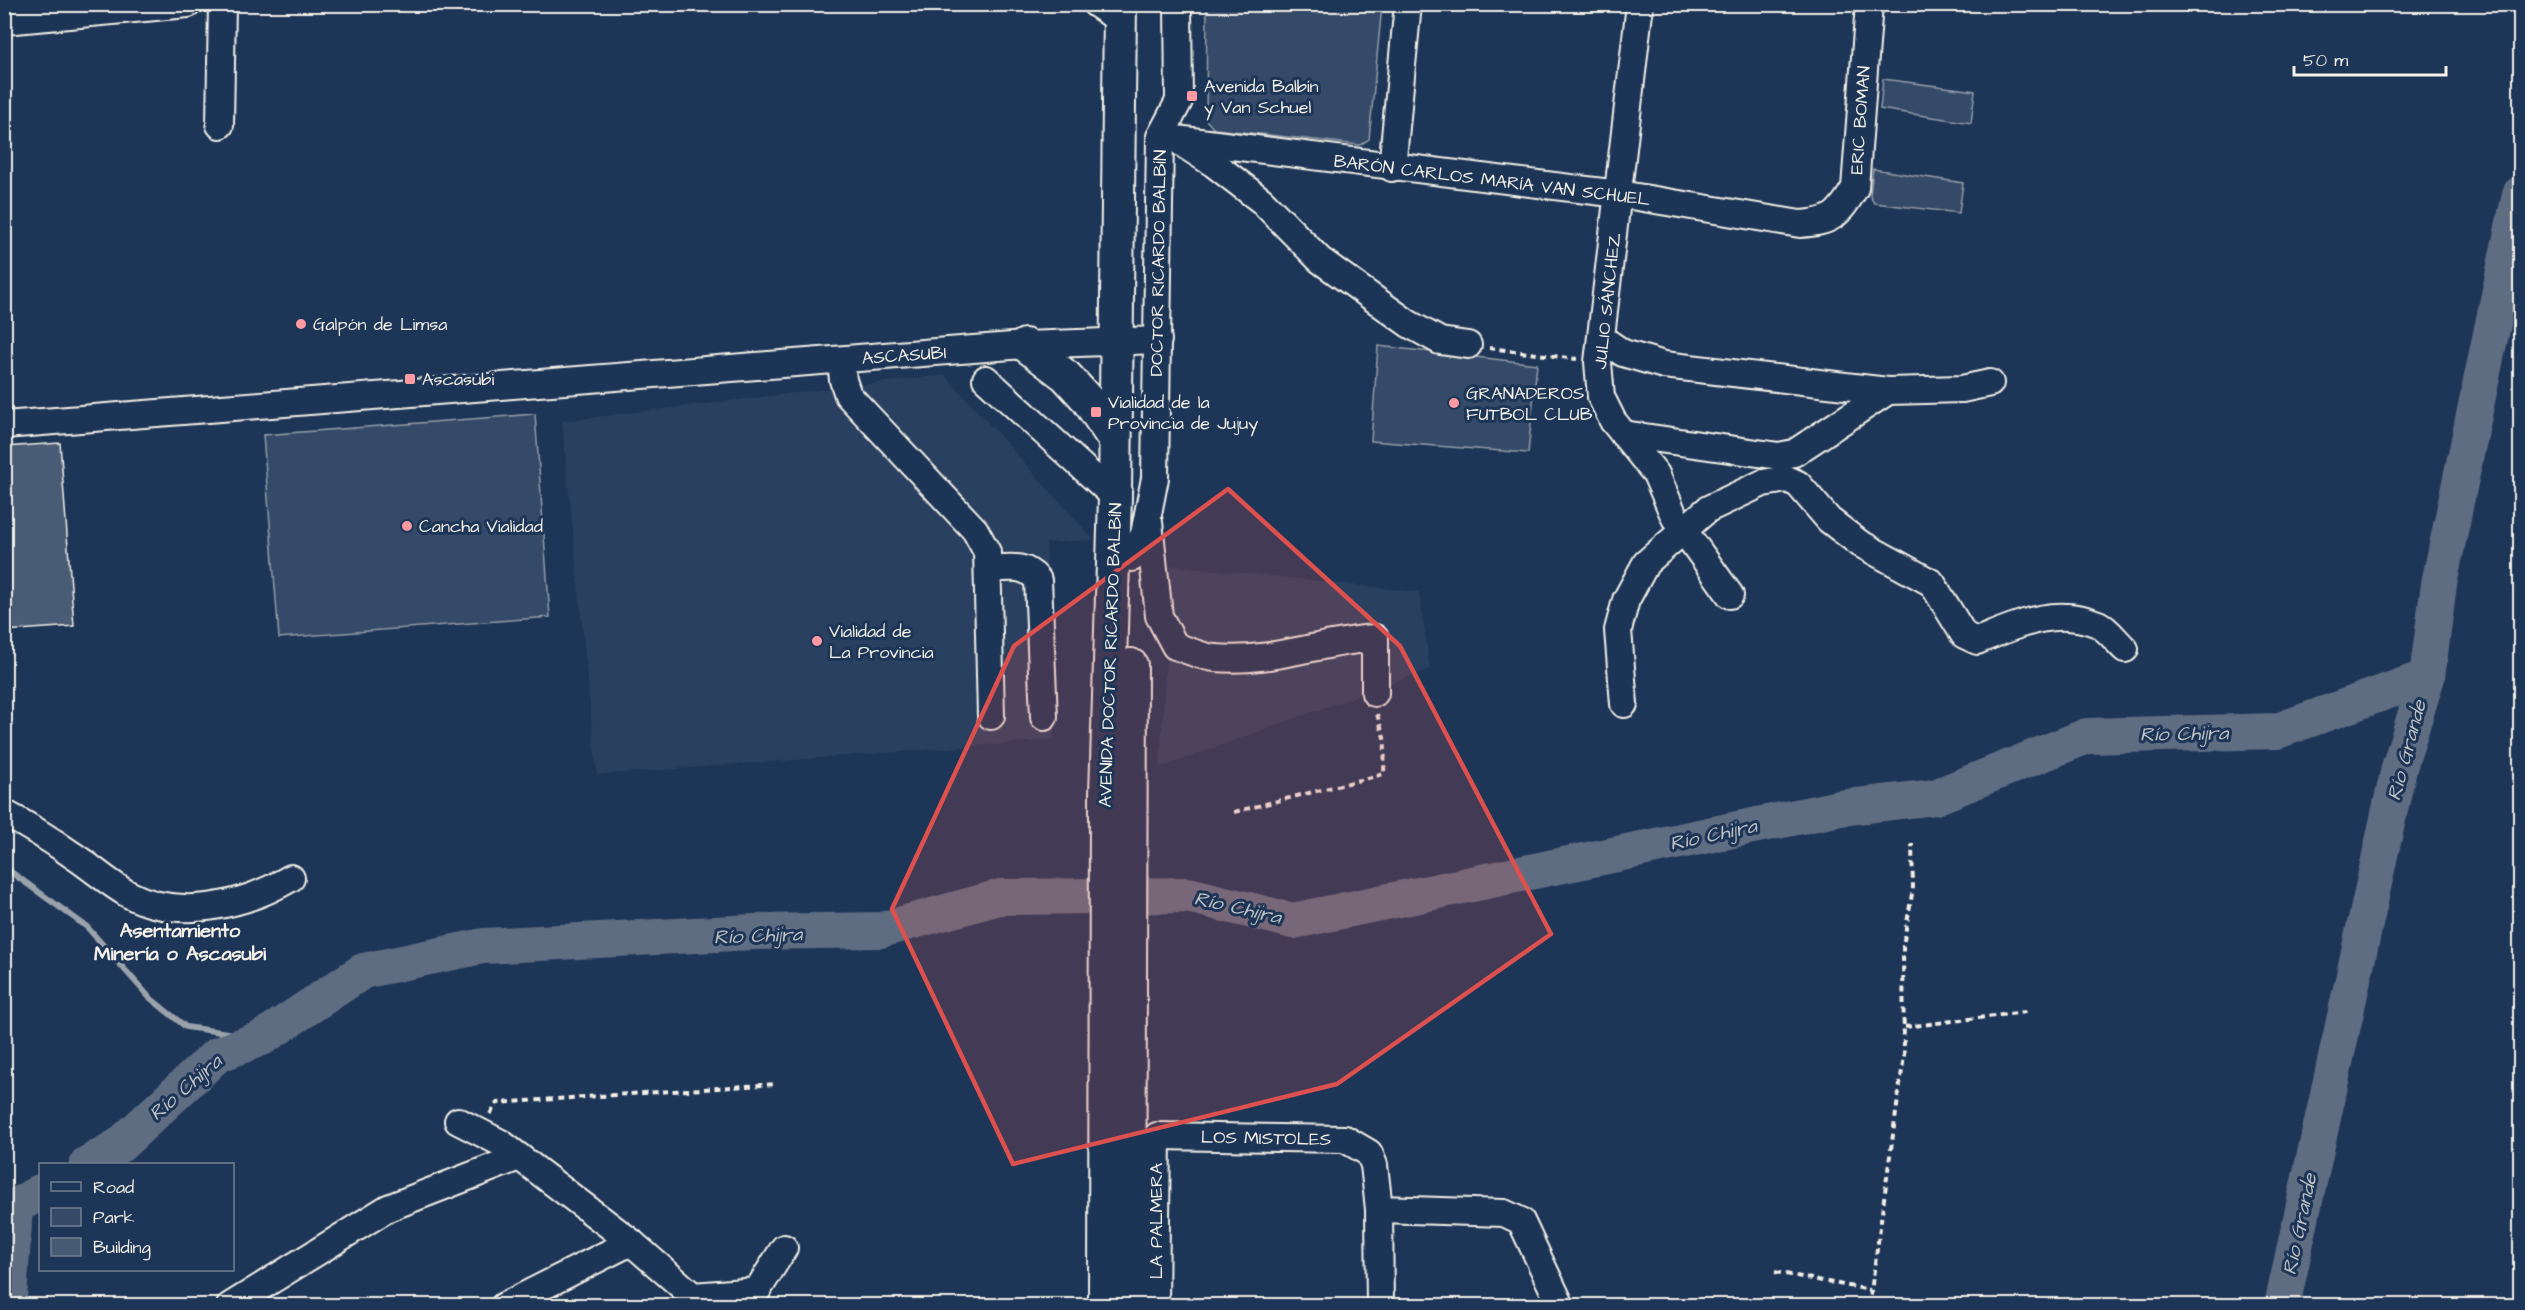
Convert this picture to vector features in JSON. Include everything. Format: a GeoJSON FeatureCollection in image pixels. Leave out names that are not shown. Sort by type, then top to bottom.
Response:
{"type":"FeatureCollection","features":[{"type":"Feature","properties":{"kind":"main road","name":"AVENIDA DOCTOR RICARDO BALBÍN"},"geometry":{"type":"LineString","coordinates":[[1118,8],[1136,340],[1132,558],[1118,794]]}},
{"type":"Feature","properties":{"kind":"main road","name":"AVENIDA DOCTOR RICARDO BALBÍN"},"geometry":{"type":"LineString","coordinates":[[1129,1305],[1131,1133],[1118,794],[1114,439],[1136,340]]}},
{"type":"Feature","properties":{"kind":"main road"},"geometry":{"type":"LineString","coordinates":[[1025,345],[1066,376],[1087,399],[1114,439]]}},
{"type":"Feature","properties":{"kind":"main road","name":"AVENIDA DOCTOR RICARDO BALBÍN"},"geometry":{"type":"LineString","coordinates":[[1105,1305],[1131,1133]]}},
{"type":"Feature","properties":{"kind":"street"},"geometry":{"type":"LineString","coordinates":[[4,21],[188,4]]}},
{"type":"Feature","properties":{"kind":"street"},"geometry":{"type":"LineString","coordinates":[[220,125],[222,4]]}},
{"type":"Feature","properties":{"kind":"street","name":"DOCTOR RICARDO BALBÍN"},"geometry":{"type":"LineString","coordinates":[[1132,558],[1144,534],[1155,478],[1136,340],[1168,139],[1179,101],[1178,4]]}},
{"type":"Feature","properties":{"kind":"street"},"geometry":{"type":"LineString","coordinates":[[1392,168],[1408,4]]}},
{"type":"Feature","properties":{"kind":"street","name":"JULIO SÁNCHEZ"},"geometry":{"type":"LineString","coordinates":[[1640,4],[1600,350],[1601,397],[1623,434],[1656,474],[1683,531],[1730,596]]}},
{"type":"Feature","properties":{"kind":"street","name":"ERIC BOMAN"},"geometry":{"type":"LineString","coordinates":[[1824,223],[1841,211],[1855,188],[1869,4]]}},
{"type":"Feature","properties":{"kind":"street"},"geometry":{"type":"LineString","coordinates":[[1168,139],[1214,164],[1262,201],[1320,260],[1409,324],[1440,341],[1468,345]]}},
{"type":"Feature","properties":{"kind":"street","name":"BARÓN CARLOS MARÍA VAN SCHUEL"},"geometry":{"type":"LineString","coordinates":[[1168,139],[1619,195],[1800,224],[1824,223]]}},
{"type":"Feature","properties":{"kind":"street","name":"ASCASUBI"},"geometry":{"type":"LineString","coordinates":[[4,424],[1025,345],[1136,340]]}},
{"type":"Feature","properties":{"kind":"street"},"geometry":{"type":"LineString","coordinates":[[1600,350],[1623,353],[1664,365],[1888,391],[1962,389],[1990,383]]}},
{"type":"Feature","properties":{"kind":"street"},"geometry":{"type":"LineString","coordinates":[[841,360],[843,380],[848,395],[975,530],[987,552],[991,716]]}},
{"type":"Feature","properties":{"kind":"street"},"geometry":{"type":"LineString","coordinates":[[986,379],[1115,497]]}},
{"type":"Feature","properties":{"kind":"street"},"geometry":{"type":"LineString","coordinates":[[1624,704],[1618,630],[1626,600],[1646,563],[1708,509],[1763,483],[1783,468],[1794,453],[1888,391]]}},
{"type":"Feature","properties":{"kind":"street"},"geometry":{"type":"LineString","coordinates":[[1623,434],[1783,468],[1829,520],[1859,543],[1932,583],[1964,634],[1977,641],[2025,622],[2063,615],[2100,625],[2125,649]]}},
{"type":"Feature","properties":{"kind":"street"},"geometry":{"type":"LineString","coordinates":[[1148,516],[1159,616],[1175,646],[1213,658],[1271,658],[1342,640],[1376,638],[1375,693]]}},
{"type":"Feature","properties":{"kind":"street"},"geometry":{"type":"LineString","coordinates":[[988,569],[1020,567],[1030,570],[1038,580],[1044,717]]}},
{"type":"Feature","properties":{"kind":"street"},"geometry":{"type":"LineString","coordinates":[[4,813],[70,853],[129,894],[180,910],[236,902],[272,889],[291,878]]}},
{"type":"Feature","properties":{"kind":"street"},"geometry":{"type":"LineString","coordinates":[[468,1126],[501,1143],[631,1242],[693,1301],[757,1291],[784,1248]]}},
{"type":"Feature","properties":{"kind":"street","name":"LOS MISTOLES"},"geometry":{"type":"LineString","coordinates":[[1131,1133],[1345,1139],[1369,1153],[1374,1165],[1379,1209],[1380,1305]]}},
{"type":"Feature","properties":{"kind":"street","name":"LA PALMERA"},"geometry":{"type":"LineString","coordinates":[[1131,1133],[1155,1305]]}},
{"type":"Feature","properties":{"kind":"street"},"geometry":{"type":"LineString","coordinates":[[230,1305],[388,1208],[519,1157]]}},
{"type":"Feature","properties":{"kind":"street"},"geometry":{"type":"LineString","coordinates":[[1379,1209],[1504,1213],[1521,1221],[1561,1305]]}},
{"type":"Feature","properties":{"kind":"street"},"geometry":{"type":"LineString","coordinates":[[504,1305],[631,1242]]}},
{"type":"Feature","properties":{"kind":"path"},"geometry":{"type":"LineString","coordinates":[[1468,345],[1600,350]]}},
{"type":"Feature","properties":{"kind":"path"},"geometry":{"type":"LineString","coordinates":[[1234,812],[1384,774],[1385,741],[1376,713],[1375,693]]}},
{"type":"Feature","properties":{"kind":"path"},"geometry":{"type":"LineString","coordinates":[[1869,1305],[1904,1056],[1902,946],[1913,888],[1912,843]]}},
{"type":"Feature","properties":{"kind":"path"},"geometry":{"type":"LineString","coordinates":[[1905,1027],[2026,1012]]}},
{"type":"Feature","properties":{"kind":"path"},"geometry":{"type":"LineString","coordinates":[[468,1126],[497,1104],[776,1084]]}},
{"type":"Feature","properties":{"kind":"path"},"geometry":{"type":"LineString","coordinates":[[1775,1272],[1870,1290]]}},
{"type":"Feature","properties":{"kind":"highlighted area"},"geometry":{"type":"Polygon","coordinates":[[[1228,489],[1400,646],[1551,934],[1337,1084],[1013,1164],[892,909],[1014,646],[1228,489]]]}},
{"type":"Feature","properties":{"kind":"shaded area","name":"Vialidad de La Provincia"},"geometry":{"type":"Polygon","coordinates":[[[945,375],[1094,540],[1046,543],[1054,740],[597,775],[562,421],[945,375]]]}},
{"type":"Feature","properties":{"kind":"shaded area"},"geometry":{"type":"Polygon","coordinates":[[[1171,565],[1419,592],[1430,669],[1160,768],[1171,565]]]}},
{"type":"Feature","properties":{"kind":"green space"},"geometry":{"type":"Polygon","coordinates":[[[1207,5],[1382,5],[1369,139],[1360,145],[1214,129],[1206,120],[1207,5]]]}},
{"type":"Feature","properties":{"kind":"green space"},"geometry":{"type":"Polygon","coordinates":[[[1883,79],[1975,91],[1971,123],[1880,109],[1883,79]]]}},
{"type":"Feature","properties":{"kind":"green space"},"geometry":{"type":"Polygon","coordinates":[[[1873,169],[1963,183],[1959,213],[1874,203],[1870,196],[1873,169]]]}},
{"type":"Feature","properties":{"kind":"green space","name":"GRANADEROS FUTBOL CLUB"},"geometry":{"type":"Polygon","coordinates":[[[1378,346],[1537,364],[1528,453],[1371,441],[1378,346]]]}},
{"type":"Feature","properties":{"kind":"green space","name":"Cancha Vialidad"},"geometry":{"type":"Polygon","coordinates":[[[535,414],[550,617],[279,638],[263,435],[535,414]]]}},
{"type":"Feature","properties":{"kind":"building"},"geometry":{"type":"Polygon","coordinates":[[[60,443],[74,626],[4,631],[4,447],[60,443]]]}},
{"type":"Feature","properties":{"kind":"waterway","name":"Río Grande"},"geometry":{"type":"LineString","coordinates":[[2282,1306],[2399,768],[2427,677],[2439,584],[2520,194]]}},
{"type":"Feature","properties":{"kind":"waterway","name":"Río Chijra"},"geometry":{"type":"LineString","coordinates":[[89,1163],[120,1145],[217,1055],[262,1038],[363,971],[483,946],[754,932],[881,930],[1000,897],[1188,895],[1293,921],[1840,808],[1935,797],[2087,736],[2277,731],[2427,677]]}},
{"type":"Feature","properties":{"kind":"waterway"},"geometry":{"type":"LineString","coordinates":[[4,867],[87,927],[149,997],[186,1027],[262,1038]]}},
{"type":"Feature","properties":{"kind":"waterway","name":"Río Chijra"},"geometry":{"type":"LineString","coordinates":[[4,1302],[9,1298],[15,1207],[39,1193]]}},
{"type":"Feature","properties":{"kind":"place","name":"Avenida Balbín y Van Schuel"},"geometry":{"type":"Point","coordinates":[1192,96]}},
{"type":"Feature","properties":{"kind":"place","name":"Galpón de Limsa"},"geometry":{"type":"Point","coordinates":[301,324]}},
{"type":"Feature","properties":{"kind":"place","name":"Ascasubi"},"geometry":{"type":"Point","coordinates":[410,379]}},
{"type":"Feature","properties":{"kind":"place","name":"GRANADEROS FUTBOL CLUB"},"geometry":{"type":"Point","coordinates":[1454,403]}},
{"type":"Feature","properties":{"kind":"place","name":"Vialidad de la Provincia de Jujuy"},"geometry":{"type":"Point","coordinates":[1096,412]}},
{"type":"Feature","properties":{"kind":"place","name":"Cancha Vialidad"},"geometry":{"type":"Point","coordinates":[407,526]}},
{"type":"Feature","properties":{"kind":"place","name":"Vialidad de La Provincia"},"geometry":{"type":"Point","coordinates":[817,641]}},
{"type":"Feature","properties":{"kind":"district","name":"Asentamiento Minería o Ascasubi"},"geometry":{"type":"Point","coordinates":[180,942]}}]}
